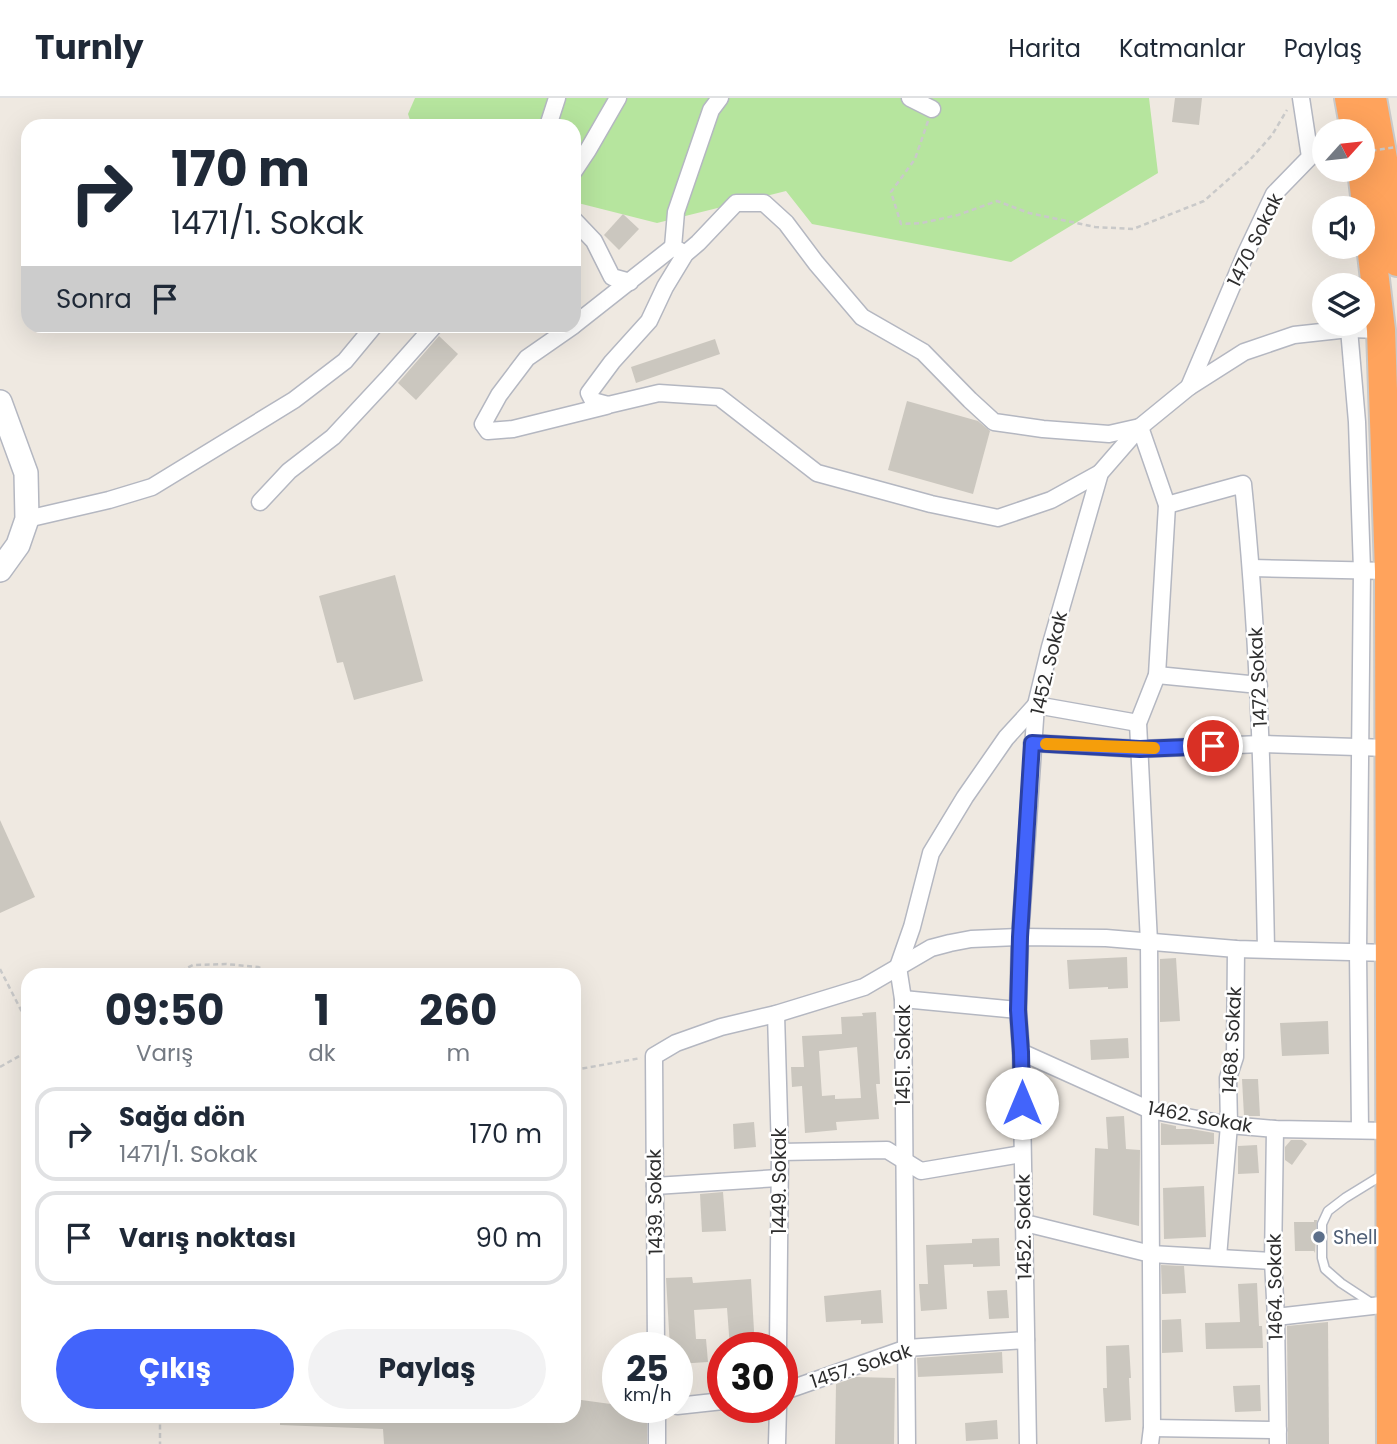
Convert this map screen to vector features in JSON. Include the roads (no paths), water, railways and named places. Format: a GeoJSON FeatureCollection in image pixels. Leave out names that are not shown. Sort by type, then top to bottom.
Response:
{"type":"FeatureCollection","features":[{"type":"Feature","properties":{"kind":"highway"},"geometry":{"type":"LineString","coordinates":[[1349,98],[1353,119]]}},
{"type":"Feature","properties":{"kind":"highway"},"geometry":{"type":"LineString","coordinates":[[1372,98],[1387,181],[1397,262]]}},
{"type":"Feature","properties":{"kind":"highway"},"geometry":{"type":"LineString","coordinates":[[1353,182],[1381,330],[1375,571],[1375,747],[1390,953],[1390,1170],[1383,1305],[1391,1444]]}},
{"type":"Feature","properties":{"kind":"main road"},"geometry":{"type":"LineString","coordinates":[[0,402],[26,474],[27,519],[18,545],[0,570]]}},
{"type":"Feature","properties":{"kind":"street"},"geometry":{"type":"LineString","coordinates":[[550,119],[557,98]]}},
{"type":"Feature","properties":{"kind":"street"},"geometry":{"type":"LineString","coordinates":[[581,160],[618,98]]}},
{"type":"Feature","properties":{"kind":"street"},"geometry":{"type":"LineString","coordinates":[[608,405],[593,401],[589,393],[612,362],[649,321],[665,287],[679,250],[677,212],[711,110],[720,98]]}},
{"type":"Feature","properties":{"kind":"street"},"geometry":{"type":"LineString","coordinates":[[910,98],[932,109]]}},
{"type":"Feature","properties":{"kind":"street","name":"1470 Sokak"},"geometry":{"type":"LineString","coordinates":[[1189,387],[1274,194],[1310,157],[1297,100]]}},
{"type":"Feature","properties":{"kind":"street"},"geometry":{"type":"LineString","coordinates":[[581,320],[630,282],[679,250],[698,243],[736,203],[764,204],[786,223],[862,317],[923,352],[994,422],[1043,429],[1109,433],[1140,427],[1167,506],[1157,676],[1138,723],[1149,942],[1151,1436],[1278,1437]]}},
{"type":"Feature","properties":{"kind":"street"},"geometry":{"type":"LineString","coordinates":[[581,227],[594,241],[612,277],[630,282]]}},
{"type":"Feature","properties":{"kind":"street","name":"1452. Sokak"},"geometry":{"type":"LineString","coordinates":[[1375,330],[1381,330]]}},
{"type":"Feature","properties":{"kind":"street"},"geometry":{"type":"LineString","coordinates":[[27,519],[152,487],[294,400],[345,361],[368,333]]}},
{"type":"Feature","properties":{"kind":"street"},"geometry":{"type":"LineString","coordinates":[[260,502],[289,471],[332,437],[428,333]]}},
{"type":"Feature","properties":{"kind":"street"},"geometry":{"type":"LineString","coordinates":[[563,333],[527,358],[499,395],[483,424],[488,431],[513,429],[659,393],[719,397],[817,473],[931,504],[998,518],[1051,500],[1100,473]]}},
{"type":"Feature","properties":{"kind":"street","name":"1452. Sokak"},"geometry":{"type":"LineString","coordinates":[[1028,1444],[1018,1010],[1020,937],[1036,705],[1054,634],[1100,473],[1140,427],[1189,387],[1244,352],[1294,335],[1312,333]]}},
{"type":"Feature","properties":{"kind":"street"},"geometry":{"type":"LineString","coordinates":[[1252,568],[1375,571],[1350,336]]}},
{"type":"Feature","properties":{"kind":"street","name":"1472 Sokak"},"geometry":{"type":"LineString","coordinates":[[1167,506],[1243,484],[1252,568],[1259,685],[1266,949]]}},
{"type":"Feature","properties":{"kind":"street"},"geometry":{"type":"LineString","coordinates":[[1157,676],[1259,685]]}},
{"type":"Feature","properties":{"kind":"street"},"geometry":{"type":"LineString","coordinates":[[1036,705],[1138,723]]}},
{"type":"Feature","properties":{"kind":"street","name":"1451. Sokak"},"geometry":{"type":"LineString","coordinates":[[907,1444],[903,999],[898,967],[912,927],[931,853],[999,747],[1036,705]]}},
{"type":"Feature","properties":{"kind":"street"},"geometry":{"type":"LineString","coordinates":[[1032,743],[1140,749],[1261,744],[1375,747],[1358,952],[1360,1130]]}},
{"type":"Feature","properties":{"kind":"street"},"geometry":{"type":"LineString","coordinates":[[776,1014],[864,987],[931,948],[971,939],[1106,938],[1236,949],[1390,953]]}},
{"type":"Feature","properties":{"kind":"street","name":"1468. Sokak"},"geometry":{"type":"LineString","coordinates":[[1218,1257],[1229,1125],[1228,1078],[1235,1057],[1236,949]]}},
{"type":"Feature","properties":{"kind":"street"},"geometry":{"type":"LineString","coordinates":[[903,999],[1018,1010]]}},
{"type":"Feature","properties":{"kind":"street","name":"1439. Sokak"},"geometry":{"type":"LineString","coordinates":[[656,1332],[654,1056],[676,1043],[721,1027],[776,1014]]}},
{"type":"Feature","properties":{"kind":"street","name":"1449. Sokak"},"geometry":{"type":"LineString","coordinates":[[776,1014],[780,1152],[778,1332]]}},
{"type":"Feature","properties":{"kind":"street","name":"1462. Sokak"},"geometry":{"type":"LineString","coordinates":[[1021,1052],[1150,1110],[1229,1125],[1275,1129],[1390,1131]]}},
{"type":"Feature","properties":{"kind":"street","name":"1464. Sokak"},"geometry":{"type":"LineString","coordinates":[[1275,1129],[1273,1261],[1278,1437]]}},
{"type":"Feature","properties":{"kind":"street"},"geometry":{"type":"LineString","coordinates":[[780,1152],[887,1150],[921,1171],[1022,1154]]}},
{"type":"Feature","properties":{"kind":"street"},"geometry":{"type":"LineString","coordinates":[[655,1186],[779,1178]]}},
{"type":"Feature","properties":{"kind":"street"},"geometry":{"type":"LineString","coordinates":[[1025,1223],[1151,1254],[1273,1261]]}},
{"type":"Feature","properties":{"kind":"street"},"geometry":{"type":"LineString","coordinates":[[1276,1317],[1383,1305]]}},
{"type":"Feature","properties":{"kind":"street","name":"1457. Sokak"},"geometry":{"type":"LineString","coordinates":[[798,1386],[907,1348],[1026,1340]]}},
{"type":"Feature","properties":{"kind":"street"},"geometry":{"type":"LineString","coordinates":[[657,1444],[662,1423]]}},
{"type":"Feature","properties":{"kind":"street"},"geometry":{"type":"LineString","coordinates":[[777,1444],[778,1423]]}},
{"type":"Feature","properties":{"kind":"lane"},"geometry":{"type":"LineString","coordinates":[[1383,1305],[1341,1283],[1325,1269],[1322,1258],[1322,1224],[1328,1211],[1390,1170]]}},
{"type":"Feature","properties":{"kind":"place","name":"Shell"},"geometry":{"type":"Point","coordinates":[1319,1237]}}]}
